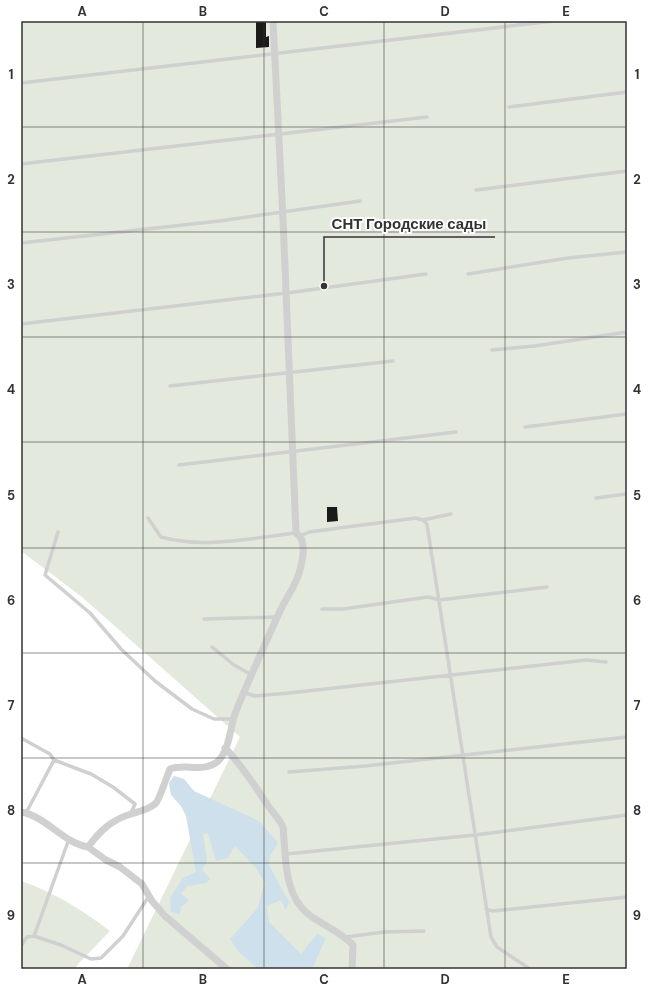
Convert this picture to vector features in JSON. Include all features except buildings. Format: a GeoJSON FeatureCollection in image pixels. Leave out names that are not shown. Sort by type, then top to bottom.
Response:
{"type":"FeatureCollection","features":[{"type":"Feature","properties":{"kind":"street"},"geometry":{"type":"LineString","coordinates":[[88,847],[105,826],[130,814],[149,808],[157,802],[170,769],[177,766],[204,768],[217,762],[225,748],[233,719],[245,693],[250,674],[300,572],[303,557],[303,542],[298,535],[273,21]]}},
{"type":"Feature","properties":{"kind":"street"},"geometry":{"type":"LineString","coordinates":[[225,748],[236,759],[280,821],[283,828],[288,876],[294,897],[307,913],[346,938],[353,945],[352,969]]}},
{"type":"Feature","properties":{"kind":"street"},"geometry":{"type":"LineString","coordinates":[[23,812],[80,846],[88,847],[106,860],[120,867],[142,884],[149,896],[165,916],[227,969]]}},
{"type":"Feature","properties":{"kind":"lane"},"geometry":{"type":"LineString","coordinates":[[21,83],[554,21]]}},
{"type":"Feature","properties":{"kind":"lane"},"geometry":{"type":"LineString","coordinates":[[509,107],[627,92]]}},
{"type":"Feature","properties":{"kind":"lane"},"geometry":{"type":"LineString","coordinates":[[21,164],[428,117]]}},
{"type":"Feature","properties":{"kind":"lane"},"geometry":{"type":"LineString","coordinates":[[476,190],[627,171]]}},
{"type":"Feature","properties":{"kind":"lane"},"geometry":{"type":"LineString","coordinates":[[21,243],[219,221],[360,202]]}},
{"type":"Feature","properties":{"kind":"lane"},"geometry":{"type":"LineString","coordinates":[[468,274],[568,258],[627,252]]}},
{"type":"Feature","properties":{"kind":"lane"},"geometry":{"type":"LineString","coordinates":[[21,324],[286,293],[426,274]]}},
{"type":"Feature","properties":{"kind":"lane"},"geometry":{"type":"LineString","coordinates":[[492,350],[627,332]]}},
{"type":"Feature","properties":{"kind":"lane"},"geometry":{"type":"LineString","coordinates":[[170,386],[393,362]]}},
{"type":"Feature","properties":{"kind":"lane"},"geometry":{"type":"LineString","coordinates":[[525,427],[627,414]]}},
{"type":"Feature","properties":{"kind":"lane"},"geometry":{"type":"LineString","coordinates":[[179,465],[456,432]]}},
{"type":"Feature","properties":{"kind":"lane"},"geometry":{"type":"LineString","coordinates":[[596,498],[627,494]]}},
{"type":"Feature","properties":{"kind":"lane"},"geometry":{"type":"LineString","coordinates":[[148,518],[161,538],[178,542],[210,542],[298,535],[309,532],[416,518],[423,520],[451,514]]}},
{"type":"Feature","properties":{"kind":"lane"},"geometry":{"type":"LineString","coordinates":[[423,520],[427,524],[491,937],[497,947],[530,969]]}},
{"type":"Feature","properties":{"kind":"lane"},"geometry":{"type":"LineString","coordinates":[[58,532],[45,575],[90,613],[121,649],[155,681],[192,709],[214,719],[233,719]]}},
{"type":"Feature","properties":{"kind":"lane"},"geometry":{"type":"LineString","coordinates":[[322,609],[343,609],[428,597],[439,600],[547,587]]}},
{"type":"Feature","properties":{"kind":"lane"},"geometry":{"type":"LineString","coordinates":[[204,619],[277,617]]}},
{"type":"Feature","properties":{"kind":"lane"},"geometry":{"type":"LineString","coordinates":[[212,647],[234,665],[250,674]]}},
{"type":"Feature","properties":{"kind":"lane"},"geometry":{"type":"LineString","coordinates":[[245,693],[255,696],[587,660],[606,662]]}},
{"type":"Feature","properties":{"kind":"lane"},"geometry":{"type":"LineString","coordinates":[[289,772],[365,766],[627,737]]}},
{"type":"Feature","properties":{"kind":"lane"},"geometry":{"type":"LineString","coordinates":[[21,738],[50,754],[54,760],[91,774],[113,787],[135,804],[130,814]]}},
{"type":"Feature","properties":{"kind":"lane"},"geometry":{"type":"LineString","coordinates":[[23,812],[54,760]]}},
{"type":"Feature","properties":{"kind":"lane"},"geometry":{"type":"LineString","coordinates":[[286,854],[475,835],[627,815]]}},
{"type":"Feature","properties":{"kind":"lane"},"geometry":{"type":"LineString","coordinates":[[34,936],[69,839]]}},
{"type":"Feature","properties":{"kind":"lane"},"geometry":{"type":"LineString","coordinates":[[21,946],[26,937],[34,936],[71,949],[90,959],[102,958],[124,936],[149,896]]}},
{"type":"Feature","properties":{"kind":"lane"},"geometry":{"type":"LineString","coordinates":[[486,909],[493,911],[627,897]]}},
{"type":"Feature","properties":{"kind":"lane"},"geometry":{"type":"LineString","coordinates":[[346,938],[384,932],[424,931]]}},
{"type":"Feature","properties":{"kind":"shaded area"},"geometry":{"type":"Polygon","coordinates":[[[21,21],[627,21],[627,969],[127,969],[240,737],[82,597],[21,551],[21,21]]]}},
{"type":"Feature","properties":{"kind":"shaded area"},"geometry":{"type":"Polygon","coordinates":[[[21,881],[44,890],[67,902],[110,931],[75,969],[21,969],[21,881]]]}},
{"type":"Feature","properties":{"kind":"water"},"geometry":{"type":"Polygon","coordinates":[[[174,776],[184,779],[194,791],[259,821],[278,843],[270,856],[269,865],[289,902],[286,910],[281,900],[267,906],[269,922],[301,954],[317,934],[326,938],[312,969],[258,969],[238,951],[230,939],[257,909],[265,883],[256,868],[235,846],[228,858],[216,861],[208,833],[203,834],[207,861],[202,870],[210,879],[206,883],[187,886],[181,894],[189,900],[181,907],[180,914],[171,912],[170,898],[183,878],[196,872],[186,816],[181,806],[171,795],[169,783],[174,776]]]}},
{"type":"Feature","properties":{"kind":"place","name":"СНТ Городские сады"},"geometry":{"type":"Point","coordinates":[324,286]}}]}
